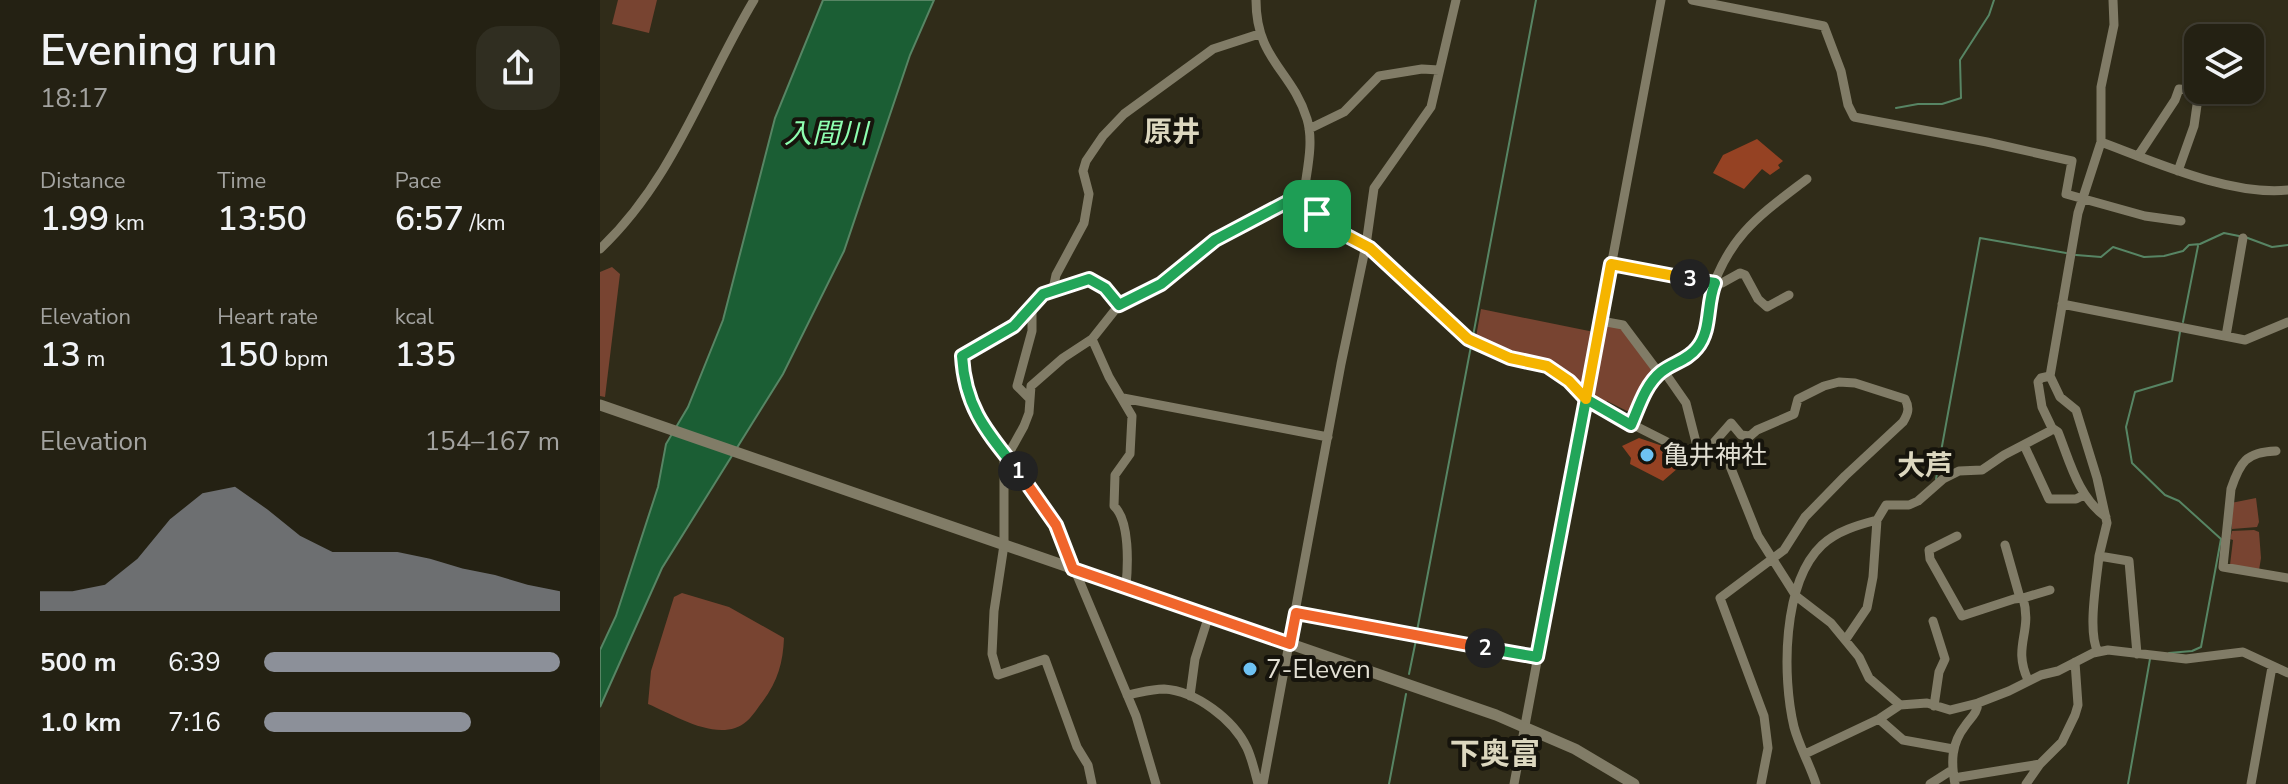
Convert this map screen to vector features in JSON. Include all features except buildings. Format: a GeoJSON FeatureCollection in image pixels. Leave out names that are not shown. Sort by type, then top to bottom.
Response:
{"type":"FeatureCollection","features":[{"type":"Feature","properties":{"kind":"street"},"geometry":{"type":"LineString","coordinates":[[600,249],[657,183],[754,0]]}},
{"type":"Feature","properties":{"kind":"street"},"geometry":{"type":"LineString","coordinates":[[1256,0],[1263,45],[1296,95],[1309,129],[1304,193],[1323,222],[1366,245],[1471,340],[1510,358],[1547,366],[1569,381],[1586,399],[1673,445],[1728,461],[1771,561],[1796,596],[1846,639],[1869,678],[1900,705]]}},
{"type":"Feature","properties":{"kind":"street"},"geometry":{"type":"LineString","coordinates":[[1261,784],[1366,245],[1374,188],[1431,107],[1456,0]]}},
{"type":"Feature","properties":{"kind":"street"},"geometry":{"type":"LineString","coordinates":[[1514,784],[1661,0]]}},
{"type":"Feature","properties":{"kind":"street"},"geometry":{"type":"LineString","coordinates":[[1692,0],[1824,26],[1854,117],[2072,161],[2066,194],[2145,216],[2181,221]]}},
{"type":"Feature","properties":{"kind":"street"},"geometry":{"type":"LineString","coordinates":[[2098,652],[2094,618],[2106,517],[2076,410],[2060,397],[2050,376],[2082,200],[2101,142],[2101,87],[2114,25],[2113,0]]}},
{"type":"Feature","properties":{"kind":"street"},"geometry":{"type":"LineString","coordinates":[[1053,289],[1056,275],[1084,223],[1089,194],[1083,171],[1103,136],[1124,114],[1213,49],[1259,34]]}},
{"type":"Feature","properties":{"kind":"street"},"geometry":{"type":"LineString","coordinates":[[1309,129],[1344,112],[1379,76],[1422,69],[1439,70]]}},
{"type":"Feature","properties":{"kind":"street"},"geometry":{"type":"LineString","coordinates":[[2138,156],[2179,89],[2199,91],[2194,126],[2178,171]]}},
{"type":"Feature","properties":{"kind":"street"},"geometry":{"type":"LineString","coordinates":[[2101,142],[2178,171],[2267,192],[2288,190]]}},
{"type":"Feature","properties":{"kind":"street"},"geometry":{"type":"LineString","coordinates":[[1631,425],[1646,389],[1661,372],[1700,346],[1715,283],[1742,232],[1807,179]]}},
{"type":"Feature","properties":{"kind":"street"},"geometry":{"type":"LineString","coordinates":[[1092,784],[1088,765],[1073,736],[1045,659],[998,675],[992,654],[1003,475],[1006,456],[1029,413],[1031,386],[1063,358],[1092,339],[1119,305],[1161,284],[1215,240],[1304,193]]}},
{"type":"Feature","properties":{"kind":"street"},"geometry":{"type":"LineString","coordinates":[[2226,336],[2243,238]]}},
{"type":"Feature","properties":{"kind":"street"},"geometry":{"type":"LineString","coordinates":[[1611,264],[1715,283],[1722,283],[1736,274],[1745,275],[1758,299],[1767,307],[1789,295]]}},
{"type":"Feature","properties":{"kind":"street"},"geometry":{"type":"LineString","coordinates":[[1119,305],[1105,288],[1089,279],[1053,289],[1043,294],[1003,335],[962,356],[970,402],[1056,525],[1144,736],[1156,784]]}},
{"type":"Feature","properties":{"kind":"street"},"geometry":{"type":"LineString","coordinates":[[2062,304],[2249,339],[2288,322]]}},
{"type":"Feature","properties":{"kind":"street"},"geometry":{"type":"LineString","coordinates":[[1030,399],[1017,386],[1032,331],[1032,308]]}},
{"type":"Feature","properties":{"kind":"street"},"geometry":{"type":"LineString","coordinates":[[1601,321],[1623,325],[1686,403],[1703,452]]}},
{"type":"Feature","properties":{"kind":"street"},"geometry":{"type":"LineString","coordinates":[[1092,339],[1109,377],[1132,416],[1130,454],[1115,475],[1113,491],[1114,506],[1122,521],[1127,550],[1126,586]]}},
{"type":"Feature","properties":{"kind":"street"},"geometry":{"type":"LineString","coordinates":[[2050,376],[2041,378],[2038,392],[2042,407],[2052,428],[2058,432],[2084,495],[2106,517]]}},
{"type":"Feature","properties":{"kind":"street"},"geometry":{"type":"LineString","coordinates":[[1703,452],[1731,423],[1741,435],[1750,436],[1794,414],[1798,399],[1831,382],[1855,383],[1905,399],[1908,409],[1903,422],[1805,517],[1788,545],[1720,598],[1764,716],[1768,748],[1761,784]]}},
{"type":"Feature","properties":{"kind":"street"},"geometry":{"type":"LineString","coordinates":[[1123,398],[1328,437]]}},
{"type":"Feature","properties":{"kind":"street"},"geometry":{"type":"LineString","coordinates":[[600,405],[1525,726],[1575,749],[1634,784]]}},
{"type":"Feature","properties":{"kind":"street"},"geometry":{"type":"LineString","coordinates":[[1846,639],[1867,608],[1873,577],[1877,520],[1886,505],[1909,505],[1918,501],[1943,479],[1959,471],[1982,470],[2044,436],[2052,428]]}},
{"type":"Feature","properties":{"kind":"street"},"geometry":{"type":"LineString","coordinates":[[2024,445],[2049,499],[2076,499],[2084,495]]}},
{"type":"Feature","properties":{"kind":"street"},"geometry":{"type":"LineString","coordinates":[[2276,451],[2251,454],[2234,480],[2223,567],[2288,578]]}},
{"type":"Feature","properties":{"kind":"street"},"geometry":{"type":"LineString","coordinates":[[1816,784],[1795,727],[1787,674],[1789,620],[1813,556],[1835,536],[1877,520]]}},
{"type":"Feature","properties":{"kind":"street"},"geometry":{"type":"LineString","coordinates":[[1957,536],[1929,550],[1929,555],[1962,616],[2050,590]]}},
{"type":"Feature","properties":{"kind":"street"},"geometry":{"type":"LineString","coordinates":[[2005,545],[2028,614],[2020,644],[2028,680]]}},
{"type":"Feature","properties":{"kind":"street"},"geometry":{"type":"LineString","coordinates":[[2099,556],[2129,561],[2137,654]]}},
{"type":"Feature","properties":{"kind":"street"},"geometry":{"type":"LineString","coordinates":[[1296,613],[1537,657]]}},
{"type":"Feature","properties":{"kind":"street"},"geometry":{"type":"LineString","coordinates":[[1190,696],[1195,659],[1209,615]]}},
{"type":"Feature","properties":{"kind":"street"},"geometry":{"type":"LineString","coordinates":[[1933,621],[1945,659],[1939,672],[1934,706]]}},
{"type":"Feature","properties":{"kind":"street"},"geometry":{"type":"LineString","coordinates":[[1805,754],[1879,719],[1900,705],[1927,703],[1950,710],[1978,703],[2028,680],[2108,650],[2186,659],[2243,652],[2288,673]]}},
{"type":"Feature","properties":{"kind":"street"},"geometry":{"type":"LineString","coordinates":[[2026,784],[2062,742],[2075,715],[2078,705],[2075,662]]}},
{"type":"Feature","properties":{"kind":"street"},"geometry":{"type":"LineString","coordinates":[[2251,784],[2272,667]]}},
{"type":"Feature","properties":{"kind":"street"},"geometry":{"type":"LineString","coordinates":[[1127,695],[1166,689],[1190,696],[1210,708],[1241,737],[1261,784]]}},
{"type":"Feature","properties":{"kind":"street"},"geometry":{"type":"LineString","coordinates":[[1954,777],[1953,749],[1961,732],[1976,713],[1978,703]]}},
{"type":"Feature","properties":{"kind":"street"},"geometry":{"type":"LineString","coordinates":[[1879,719],[1903,740],[1953,749]]}},
{"type":"Feature","properties":{"kind":"street"},"geometry":{"type":"LineString","coordinates":[[1930,784],[1954,777],[2040,764]]}},
{"type":"Feature","properties":{"kind":"shaded area"},"geometry":{"type":"Polygon","coordinates":[[[618,0],[657,0],[649,33],[612,24],[618,0]]]}},
{"type":"Feature","properties":{"kind":"shaded area"},"geometry":{"type":"Polygon","coordinates":[[[1757,139],[1783,161],[1778,165],[1780,168],[1770,175],[1762,169],[1744,189],[1713,173],[1723,155],[1757,139]]]}},
{"type":"Feature","properties":{"kind":"shaded area"},"geometry":{"type":"Polygon","coordinates":[[[612,267],[620,274],[605,397],[600,396],[600,272],[612,267]]]}},
{"type":"Feature","properties":{"kind":"shaded area"},"geometry":{"type":"Polygon","coordinates":[[[1481,309],[1594,332],[1584,386],[1553,365],[1476,337],[1481,309]]]}},
{"type":"Feature","properties":{"kind":"shaded area"},"geometry":{"type":"Polygon","coordinates":[[[1604,324],[1621,325],[1657,372],[1633,411],[1607,401],[1604,406],[1591,395],[1604,324]]]}},
{"type":"Feature","properties":{"kind":"shaded area"},"geometry":{"type":"Polygon","coordinates":[[[1639,438],[1692,456],[1663,481],[1630,464],[1631,458],[1622,446],[1639,438]]]}},
{"type":"Feature","properties":{"kind":"shaded area"},"geometry":{"type":"Polygon","coordinates":[[[2256,498],[2257,527],[2232,529],[2231,503],[2256,498]]]}},
{"type":"Feature","properties":{"kind":"shaded area"},"geometry":{"type":"Polygon","coordinates":[[[2232,531],[2259,532],[2259,570],[2230,565],[2232,531]]]}},
{"type":"Feature","properties":{"kind":"shaded area"},"geometry":{"type":"Polygon","coordinates":[[[682,593],[729,607],[784,638],[776,679],[751,717],[736,728],[724,730],[698,726],[648,704],[651,671],[674,597],[682,593]]]}},
{"type":"Feature","properties":{"kind":"water","name":"入間川"},"geometry":{"type":"Polygon","coordinates":[[[823,0],[934,0],[910,55],[844,251],[783,374],[662,568],[600,707],[600,650],[616,616],[658,487],[666,444],[688,407],[723,320],[775,118],[823,0]]]}},
{"type":"Feature","properties":{"kind":"waterway"},"geometry":{"type":"LineString","coordinates":[[1473,336],[1536,0]]}},
{"type":"Feature","properties":{"kind":"waterway"},"geometry":{"type":"LineString","coordinates":[[1896,108],[1942,104],[1961,98],[1960,60],[1989,15],[1994,0]]}},
{"type":"Feature","properties":{"kind":"waterway"},"geometry":{"type":"LineString","coordinates":[[2076,255],[2101,257],[2113,247],[2144,257],[2164,256],[2224,233],[2239,236]]}},
{"type":"Feature","properties":{"kind":"waterway"},"geometry":{"type":"LineString","coordinates":[[2245,237],[2272,247],[2288,245]]}},
{"type":"Feature","properties":{"kind":"waterway"},"geometry":{"type":"LineString","coordinates":[[1936,479],[1980,238],[2066,253]]}},
{"type":"Feature","properties":{"kind":"waterway"},"geometry":{"type":"LineString","coordinates":[[2183,322],[2198,246]]}},
{"type":"Feature","properties":{"kind":"waterway"},"geometry":{"type":"LineString","coordinates":[[2169,653],[2201,647],[2221,539],[2179,501],[2165,495],[2132,463],[2126,427],[2135,392],[2172,381],[2180,332]]}},
{"type":"Feature","properties":{"kind":"waterway"},"geometry":{"type":"LineString","coordinates":[[1417,631],[1471,346]]}},
{"type":"Feature","properties":{"kind":"waterway"},"geometry":{"type":"LineString","coordinates":[[1409,674],[1416,640]]}},
{"type":"Feature","properties":{"kind":"waterway"},"geometry":{"type":"LineString","coordinates":[[2128,784],[2150,659]]}},
{"type":"Feature","properties":{"kind":"waterway"},"geometry":{"type":"LineString","coordinates":[[1389,784],[1406,694]]}},
{"type":"Feature","properties":{"kind":"place","name":"亀井神社"},"geometry":{"type":"Point","coordinates":[1647,455]}},
{"type":"Feature","properties":{"kind":"place","name":"7-Eleven"},"geometry":{"type":"Point","coordinates":[1250,669]}},
{"type":"Feature","properties":{"kind":"district","name":"原井"},"geometry":{"type":"Point","coordinates":[1172,132]}},
{"type":"Feature","properties":{"kind":"district","name":"大芦"},"geometry":{"type":"Point","coordinates":[1925,466]}},
{"type":"Feature","properties":{"kind":"district","name":"下奥富"},"geometry":{"type":"Point","coordinates":[1495,754]}},
{"type":"Feature","properties":{"kind":"route"},"geometry":{"type":"LineString","coordinates":[[1317,214],[1304,193],[1215,240],[1161,284],[1119,305],[1105,288],[1089,279],[1043,294],[1003,335],[962,356],[970,402],[980,421],[1056,525],[1073,569],[1290,644],[1296,613],[1537,657],[1586,399],[1631,425],[1651,382],[1663,370],[1700,346],[1715,283],[1611,264],[1586,399],[1569,381],[1547,366],[1510,358],[1468,339],[1370,248],[1323,222],[1317,214]]}}]}
